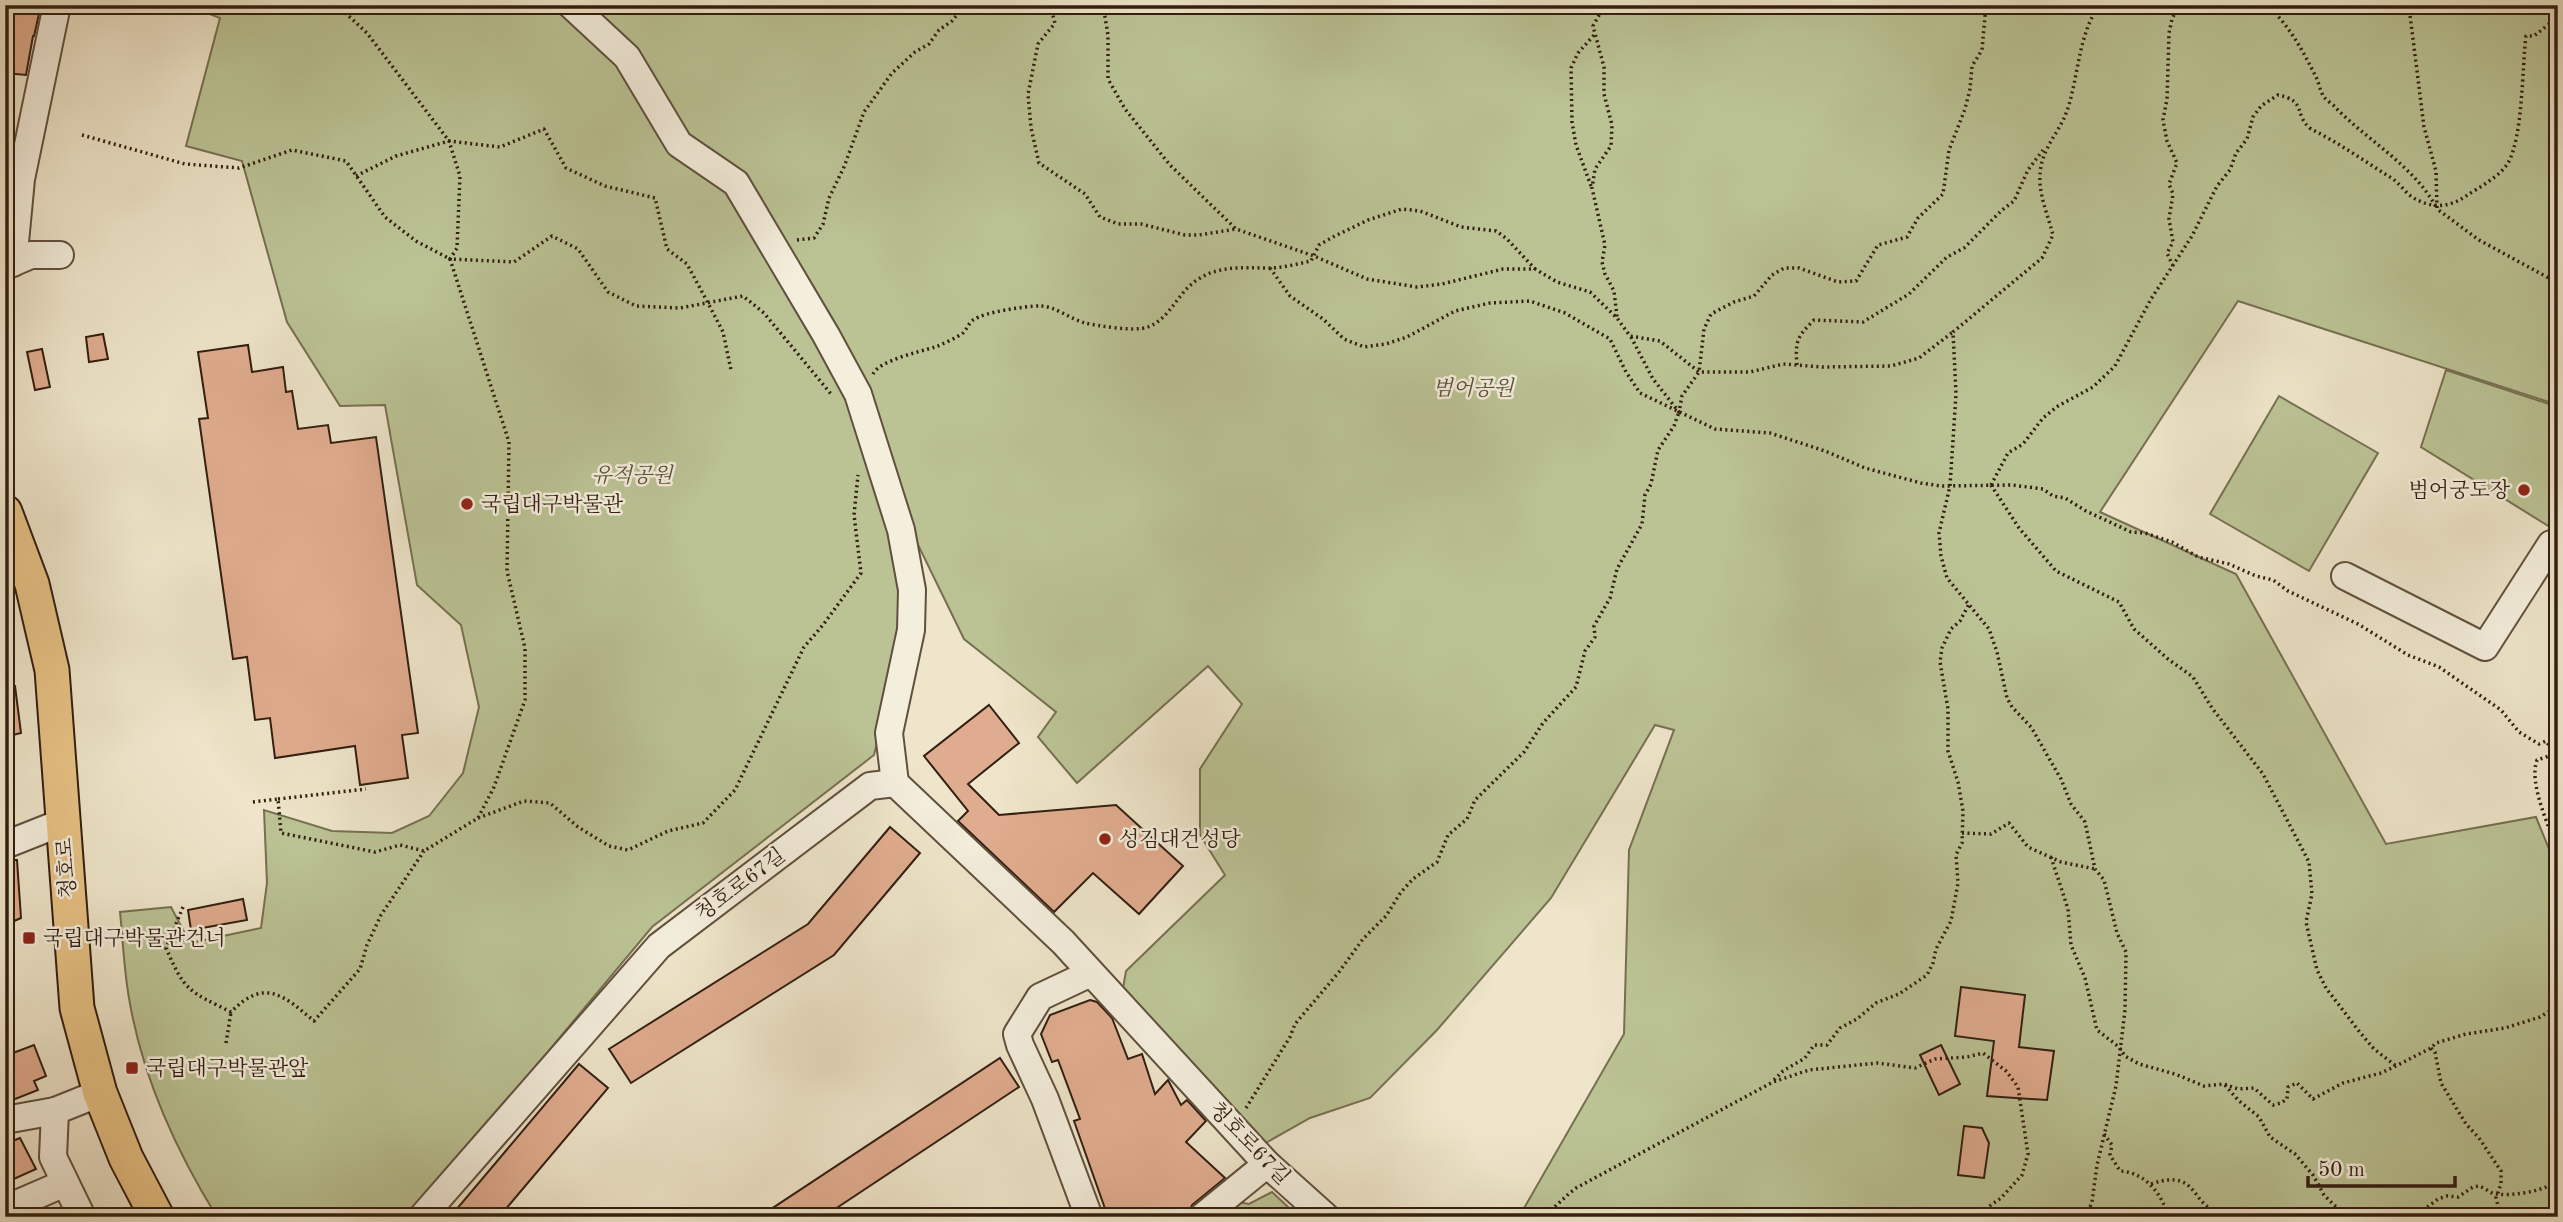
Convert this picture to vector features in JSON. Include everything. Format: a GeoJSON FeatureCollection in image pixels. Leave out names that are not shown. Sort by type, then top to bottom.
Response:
{"type":"FeatureCollection","features":[{"type":"Feature","properties":{"kind":"main road","name":"청호로"},"geometry":{"type":"LineString","coordinates":[[8,525],[32,584],[51,670],[77,1007],[100,1093],[126,1158],[156,1217]]}},
{"type":"Feature","properties":{"kind":"street"},"geometry":{"type":"LineString","coordinates":[[9,264],[21,179],[57,5]]}},
{"type":"Feature","properties":{"kind":"street"},"geometry":{"type":"LineString","coordinates":[[571,5],[628,57],[679,144],[736,183],[826,335],[860,400],[901,530],[912,590],[911,630],[889,733],[895,783]]}},
{"type":"Feature","properties":{"kind":"street"},"geometry":{"type":"LineString","coordinates":[[9,264],[31,255],[61,255]]}},
{"type":"Feature","properties":{"kind":"street"},"geometry":{"type":"LineString","coordinates":[[2345,576],[2485,647],[2551,544],[2558,548]]}},
{"type":"Feature","properties":{"kind":"street","name":"청호로67길"},"geometry":{"type":"LineString","coordinates":[[422,1217],[659,946],[870,786],[895,783],[1063,942],[1267,1164],[1326,1217]]}},
{"type":"Feature","properties":{"kind":"street"},"geometry":{"type":"LineString","coordinates":[[5,845],[63,822]]}},
{"type":"Feature","properties":{"kind":"street"},"geometry":{"type":"LineString","coordinates":[[1089,1217],[1045,1098],[1017,1034],[1040,997],[1091,973]]}},
{"type":"Feature","properties":{"kind":"street"},"geometry":{"type":"LineString","coordinates":[[5,1120],[55,1111],[100,1093]]}},
{"type":"Feature","properties":{"kind":"street"},"geometry":{"type":"LineString","coordinates":[[55,1111],[52,1157],[82,1217]]}},
{"type":"Feature","properties":{"kind":"street"},"geometry":{"type":"LineString","coordinates":[[1202,1217],[1267,1164]]}},
{"type":"Feature","properties":{"kind":"street"},"geometry":{"type":"LineString","coordinates":[[5,1209],[65,1183]]}},
{"type":"Feature","properties":{"kind":"path"},"geometry":{"type":"LineString","coordinates":[[337,5],[367,33],[449,141],[460,176],[457,247],[450,259],[509,442],[507,571],[525,648],[525,700],[494,787],[478,818]]}},
{"type":"Feature","properties":{"kind":"path"},"geometry":{"type":"LineString","coordinates":[[792,240],[814,238],[823,224],[829,198],[844,167],[864,112],[892,73],[915,52],[929,44],[939,30],[952,21],[965,5]]}},
{"type":"Feature","properties":{"kind":"path"},"geometry":{"type":"LineString","coordinates":[[1086,5],[1079,8],[1051,5],[1055,23],[1038,44],[1028,94],[1031,128],[1039,163],[1085,194],[1100,216],[1118,224],[1141,224],[1185,235],[1236,229]]}},
{"type":"Feature","properties":{"kind":"path"},"geometry":{"type":"LineString","coordinates":[[1103,5],[1108,35],[1108,79],[1125,109],[1170,165],[1236,229],[1314,256],[1367,279],[1417,287],[1442,284],[1503,268],[1535,269]]}},
{"type":"Feature","properties":{"kind":"path"},"geometry":{"type":"LineString","coordinates":[[1592,188],[1595,169],[1611,146],[1612,125],[1604,94],[1604,67],[1593,26],[1603,8],[1602,5]]}},
{"type":"Feature","properties":{"kind":"path"},"geometry":{"type":"LineString","coordinates":[[1233,1128],[1290,1037],[1295,1024],[1363,939],[1386,916],[1413,878],[1437,862],[1448,835],[1467,820],[1475,800],[1524,752],[1543,723],[1576,687],[1585,652],[1595,636],[1594,626],[1610,598],[1618,569],[1642,524],[1645,495],[1651,484],[1658,450],[1674,426],[1682,396],[1699,372],[1704,329],[1712,314],[1734,302],[1754,296],[1772,275],[1784,268],[1798,268],[1838,282],[1856,281],[1878,245],[1908,237],[1918,218],[1943,194],[1949,150],[1965,109],[1972,66],[1982,50],[1986,5]]}},
{"type":"Feature","properties":{"kind":"path"},"geometry":{"type":"LineString","coordinates":[[1797,365],[1795,344],[1814,320],[1863,322],[1909,294],[1947,257],[1964,248],[2014,201],[2028,170],[2045,149],[2067,110],[2080,49],[2091,18],[2099,5]]}},
{"type":"Feature","properties":{"kind":"path"},"geometry":{"type":"LineString","coordinates":[[2173,266],[2167,253],[2173,242],[2169,219],[2173,194],[2169,184],[2177,163],[2167,141],[2163,120],[2167,99],[2169,33],[2179,5]]}},
{"type":"Feature","properties":{"kind":"path"},"geometry":{"type":"LineString","coordinates":[[2267,5],[2289,28],[2303,51],[2324,98],[2426,189],[2436,207]]}},
{"type":"Feature","properties":{"kind":"path"},"geometry":{"type":"LineString","coordinates":[[2411,5],[2424,127],[2436,171],[2436,207]]}},
{"type":"Feature","properties":{"kind":"path"},"geometry":{"type":"LineString","coordinates":[[2436,207],[2448,206],[2464,197],[2507,164],[2512,154],[2522,98],[2526,36],[2534,36],[2558,17]]}},
{"type":"Feature","properties":{"kind":"path"},"geometry":{"type":"LineString","coordinates":[[1595,34],[1578,53],[1572,68],[1572,122],[1576,145],[1592,188],[1605,245],[1602,262],[1605,275],[1614,291],[1617,318]]}},
{"type":"Feature","properties":{"kind":"path"},"geometry":{"type":"LineString","coordinates":[[1991,485],[2008,453],[2023,444],[2043,418],[2058,406],[2093,387],[2115,366],[2146,308],[2192,236],[2217,186],[2230,170],[2236,153],[2247,139],[2253,117],[2261,106],[2278,95],[2291,98],[2298,105],[2305,124],[2311,129],[2395,180],[2411,196],[2436,207],[2479,240],[2558,284]]}},
{"type":"Feature","properties":{"kind":"path"},"geometry":{"type":"LineString","coordinates":[[356,176],[397,156],[449,141],[500,147],[544,129],[566,168],[604,186],[655,198],[667,249],[687,264],[708,303],[723,332],[730,370]]}},
{"type":"Feature","properties":{"kind":"path"},"geometry":{"type":"LineString","coordinates":[[82,135],[185,164],[239,167],[292,150],[346,161],[386,217],[416,241],[450,259],[514,262],[552,236],[578,250],[608,292],[636,306],[680,308],[743,296],[764,313],[843,409],[860,400],[876,368],[942,344],[962,334],[971,321],[981,317],[1043,306],[1085,323],[1134,330],[1149,327],[1176,305],[1185,290],[1197,279],[1227,269],[1251,266],[1270,268],[1311,261],[1319,245],[1368,220],[1402,209],[1420,211],[1461,226],[1496,231],[1535,269],[1557,282],[1590,292],[1617,318],[1653,379],[1679,412]]}},
{"type":"Feature","properties":{"kind":"path"},"geometry":{"type":"LineString","coordinates":[[1630,336],[1660,341],[1699,372],[1750,372],[1783,364],[1822,367],[1891,366],[1919,358],[2042,258],[2053,235],[2040,182],[2045,149]]}},
{"type":"Feature","properties":{"kind":"path"},"geometry":{"type":"LineString","coordinates":[[1270,268],[1290,296],[1323,319],[1344,339],[1364,347],[1386,344],[1455,312],[1490,303],[1530,301],[1565,313],[1610,339],[1640,393],[1715,429],[1770,433],[1895,477],[1921,483],[2043,489],[2132,532],[2145,533],[2172,542],[2198,557],[2229,564],[2273,580],[2288,591],[2358,624],[2408,655],[2439,667],[2501,710],[2519,732],[2539,744],[2546,741],[2556,753],[2537,760],[2535,767],[2539,797],[2558,854]]}},
{"type":"Feature","properties":{"kind":"path"},"geometry":{"type":"LineString","coordinates":[[1953,332],[1956,394],[1950,486],[1939,533],[1947,578],[1989,629],[2007,698],[2031,727],[2062,779],[2071,804],[2085,822],[2095,869],[2104,880],[2117,933],[2126,952],[2124,1010],[2116,1086],[2087,1217]]}},
{"type":"Feature","properties":{"kind":"path"},"geometry":{"type":"LineString","coordinates":[[226,1044],[231,1012],[251,997],[262,993],[277,993],[314,1021],[360,969],[367,945],[381,915],[424,851],[478,818],[524,801],[550,803],[598,840],[609,846],[628,850],[668,831],[703,822],[735,790],[804,647],[861,573],[854,515],[859,471]]}},
{"type":"Feature","properties":{"kind":"path"},"geometry":{"type":"LineString","coordinates":[[1991,485],[2019,528],[2056,571],[2119,601],[2134,629],[2193,677],[2212,708],[2263,774],[2309,862],[2312,894],[2306,922],[2317,970],[2326,988],[2358,1030],[2374,1049],[2396,1066]]}},
{"type":"Feature","properties":{"kind":"path"},"geometry":{"type":"LineString","coordinates":[[1773,1082],[1783,1071],[1805,1058],[1814,1045],[1827,1045],[1840,1028],[1857,1019],[1875,1003],[1899,994],[1927,975],[1936,949],[1951,921],[1958,883],[1956,855],[1962,844],[1963,811],[1958,782],[1948,751],[1948,709],[1940,662],[1942,648],[1951,629],[1960,621],[1969,604]]}},
{"type":"Feature","properties":{"kind":"path"},"geometry":{"type":"LineString","coordinates":[[252,802],[366,789]]}},
{"type":"Feature","properties":{"kind":"path"},"geometry":{"type":"LineString","coordinates":[[278,799],[281,833],[375,852],[400,845],[424,851]]}},
{"type":"Feature","properties":{"kind":"path"},"geometry":{"type":"LineString","coordinates":[[1962,833],[1991,834],[2009,823],[2028,847],[2061,862],[2095,869]]}},
{"type":"Feature","properties":{"kind":"path"},"geometry":{"type":"LineString","coordinates":[[2051,857],[2068,909],[2071,945],[2085,978],[2098,1030],[2119,1047],[2125,1056],[2139,1064],[2204,1086],[2224,1084],[2238,1089],[2254,1088],[2273,1105],[2287,1098],[2291,1085],[2297,1083],[2313,1099],[2343,1083],[2396,1066],[2436,1043],[2505,1028],[2540,1017],[2558,1006]]}},
{"type":"Feature","properties":{"kind":"path"},"geometry":{"type":"LineString","coordinates":[[183,907],[166,948],[179,979],[193,993],[231,1012]]}},
{"type":"Feature","properties":{"kind":"path"},"geometry":{"type":"LineString","coordinates":[[2431,1048],[2435,1052],[2441,1083],[2466,1124],[2501,1171],[2496,1198],[2501,1217]]}},
{"type":"Feature","properties":{"kind":"path"},"geometry":{"type":"LineString","coordinates":[[1542,1217],[1576,1188],[1773,1082],[1809,1070],[1877,1063],[1915,1068],[1935,1059],[1983,1053],[2006,1071],[2018,1087],[2028,1154],[2022,1175],[2001,1198],[1974,1217]]}},
{"type":"Feature","properties":{"kind":"path"},"geometry":{"type":"LineString","coordinates":[[2224,1084],[2259,1118],[2270,1137],[2295,1154],[2334,1205],[2343,1212],[2360,1217]]}},
{"type":"Feature","properties":{"kind":"path"},"geometry":{"type":"LineString","coordinates":[[2104,1134],[2112,1145],[2110,1155],[2120,1171],[2131,1172],[2151,1184],[2162,1198],[2169,1217]]}},
{"type":"Feature","properties":{"kind":"path"},"geometry":{"type":"LineString","coordinates":[[2151,1184],[2168,1178],[2179,1180],[2192,1188],[2214,1213],[2227,1213],[2230,1217]]}},
{"type":"Feature","properties":{"kind":"path"},"geometry":{"type":"LineString","coordinates":[[2414,1217],[2438,1199],[2458,1197],[2473,1187],[2479,1186],[2492,1194],[2510,1195],[2558,1181]]}},
{"type":"Feature","properties":{"kind":"green space","name":"유적공원"},"geometry":{"type":"Polygon","coordinates":[[[187,5],[561,5],[618,59],[729,189],[852,399],[894,531],[905,631],[874,755],[652,927],[410,1217],[217,1217],[187,1165],[162,1112],[142,1056],[129,998],[120,912],[171,907],[190,943],[261,928],[267,883],[264,810],[332,831],[392,833],[429,816],[463,773],[479,707],[461,625],[417,585],[385,405],[340,406],[287,322],[242,161],[186,146],[220,18],[187,5]]]}},
{"type":"Feature","properties":{"kind":"green space","name":"범어공원"},"geometry":{"type":"Polygon","coordinates":[[[583,5],[2558,5],[2558,405],[2238,301],[2100,512],[2236,574],[2386,844],[2536,817],[2558,871],[2558,1217],[1519,1217],[1624,1034],[1629,850],[1674,730],[1655,725],[1551,898],[1437,1030],[1370,1098],[1310,1118],[1262,1145],[1122,994],[1126,971],[1225,875],[1200,835],[1200,769],[1242,704],[1208,666],[1077,783],[1038,737],[1056,712],[964,639],[740,180],[690,149],[583,5]]]}},
{"type":"Feature","properties":{"kind":"green space","name":"범어궁도장"},"geometry":{"type":"Polygon","coordinates":[[[2446,370],[2558,407],[2558,532],[2421,447],[2446,370]]]}},
{"type":"Feature","properties":{"kind":"green space"},"geometry":{"type":"Polygon","coordinates":[[[2279,396],[2378,453],[2309,571],[2210,514],[2279,396]]]}},
{"type":"Feature","properties":{"kind":"green space"},"geometry":{"type":"Polygon","coordinates":[[[1272,1192],[1288,1207],[1275,1217],[1221,1217],[1238,1202],[1249,1204],[1272,1192]]]}},
{"type":"Feature","properties":{"kind":"building"},"geometry":{"type":"Polygon","coordinates":[[[5,5],[41,5],[26,75],[5,73],[5,5]]]}},
{"type":"Feature","properties":{"kind":"building"},"geometry":{"type":"Polygon","coordinates":[[[103,334],[108,359],[89,362],[86,337],[103,334]]]}},
{"type":"Feature","properties":{"kind":"building"},"geometry":{"type":"Polygon","coordinates":[[[248,345],[252,372],[283,367],[286,392],[292,391],[298,429],[328,425],[331,443],[376,437],[418,733],[402,735],[408,778],[360,785],[355,746],[275,758],[270,718],[255,720],[247,657],[233,659],[199,419],[208,418],[198,352],[248,345]]]}},
{"type":"Feature","properties":{"kind":"building"},"geometry":{"type":"Polygon","coordinates":[[[42,349],[50,387],[35,390],[27,352],[42,349]]]}},
{"type":"Feature","properties":{"kind":"building"},"geometry":{"type":"Polygon","coordinates":[[[15,686],[21,733],[5,737],[5,687],[15,686]]]}},
{"type":"Feature","properties":{"kind":"building"},"geometry":{"type":"Polygon","coordinates":[[[989,705],[1019,743],[968,784],[999,815],[1116,805],[1183,866],[1139,914],[1093,873],[1054,912],[958,821],[968,811],[924,756],[989,705]]]}},
{"type":"Feature","properties":{"kind":"building"},"geometry":{"type":"Polygon","coordinates":[[[890,827],[920,853],[834,955],[631,1083],[609,1049],[808,924],[890,827]]]}},
{"type":"Feature","properties":{"kind":"building"},"geometry":{"type":"Polygon","coordinates":[[[5,860],[17,860],[21,918],[5,925],[5,860]]]}},
{"type":"Feature","properties":{"kind":"building"},"geometry":{"type":"Polygon","coordinates":[[[243,899],[247,920],[191,930],[188,910],[243,899]]]}},
{"type":"Feature","properties":{"kind":"building"},"geometry":{"type":"Polygon","coordinates":[[[1961,987],[2025,995],[2019,1047],[2054,1051],[2047,1100],[1987,1096],[1994,1041],[1955,1036],[1961,987]]]}},
{"type":"Feature","properties":{"kind":"building"},"geometry":{"type":"Polygon","coordinates":[[[1090,1000],[1097,1002],[1112,1018],[1128,1059],[1142,1054],[1155,1094],[1168,1080],[1181,1105],[1187,1100],[1206,1121],[1186,1142],[1225,1178],[1192,1205],[1187,1217],[1108,1217],[1074,1121],[1080,1119],[1058,1060],[1052,1062],[1041,1034],[1050,1015],[1090,1000]]]}},
{"type":"Feature","properties":{"kind":"building"},"geometry":{"type":"Polygon","coordinates":[[[34,1045],[46,1076],[34,1081],[38,1090],[5,1103],[5,1056],[34,1045]]]}},
{"type":"Feature","properties":{"kind":"building"},"geometry":{"type":"Polygon","coordinates":[[[1941,1045],[1960,1084],[1939,1095],[1920,1055],[1941,1045]]]}},
{"type":"Feature","properties":{"kind":"building"},"geometry":{"type":"Polygon","coordinates":[[[1000,1058],[1019,1087],[823,1217],[759,1217],[1000,1058]]]}},
{"type":"Feature","properties":{"kind":"building"},"geometry":{"type":"Polygon","coordinates":[[[579,1064],[608,1088],[499,1217],[450,1217],[579,1064]]]}},
{"type":"Feature","properties":{"kind":"building"},"geometry":{"type":"Polygon","coordinates":[[[1964,1126],[1982,1128],[1989,1143],[1984,1178],[1958,1175],[1964,1126]]]}},
{"type":"Feature","properties":{"kind":"building"},"geometry":{"type":"Polygon","coordinates":[[[20,1138],[36,1169],[5,1183],[5,1144],[20,1138]]]}},
{"type":"Feature","properties":{"kind":"place","name":"범어궁도장"},"geometry":{"type":"Point","coordinates":[2524,490]}},
{"type":"Feature","properties":{"kind":"place","name":"국립대구박물관"},"geometry":{"type":"Point","coordinates":[467,504]}},
{"type":"Feature","properties":{"kind":"place","name":"성김대건성당"},"geometry":{"type":"Point","coordinates":[1105,839]}},
{"type":"Feature","properties":{"kind":"place","name":"국립대구박물관건너"},"geometry":{"type":"Point","coordinates":[29,938]}},
{"type":"Feature","properties":{"kind":"place","name":"국립대구박물관앞"},"geometry":{"type":"Point","coordinates":[132,1068]}}]}
